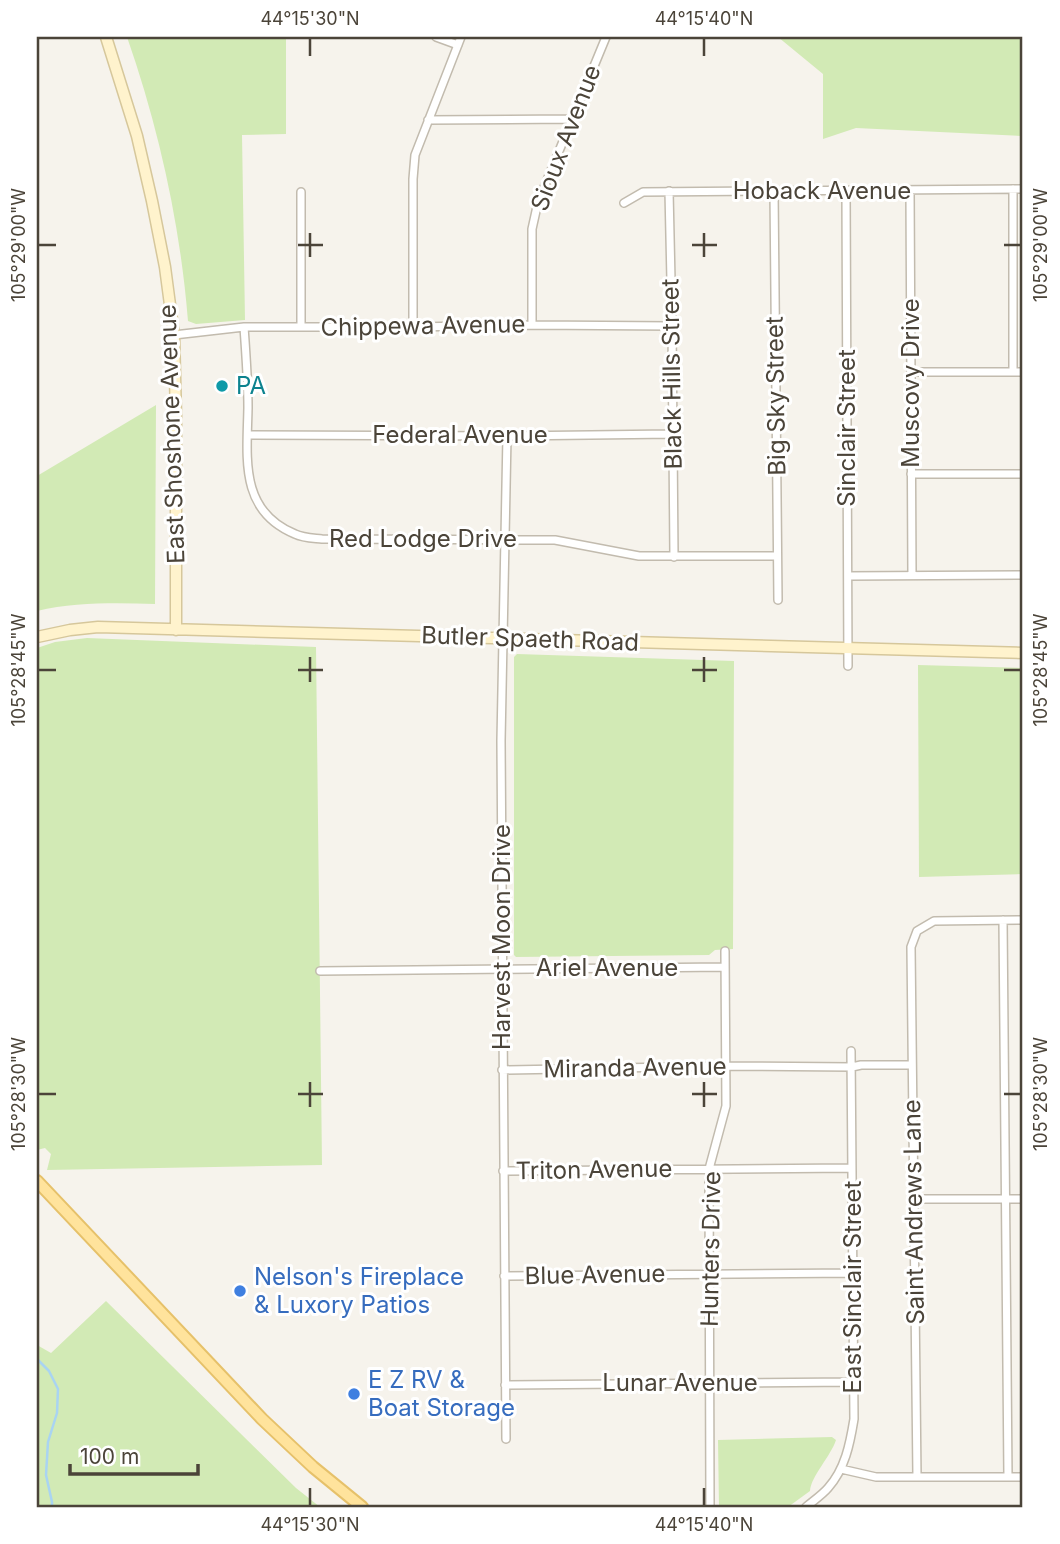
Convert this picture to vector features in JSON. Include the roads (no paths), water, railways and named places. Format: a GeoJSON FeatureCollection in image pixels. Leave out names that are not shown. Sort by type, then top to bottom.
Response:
{"type":"FeatureCollection","features":[{"type":"Feature","properties":{"kind":"main road","name":"East Shoshone Avenue"},"geometry":{"type":"LineString","coordinates":[[106,37],[137,136],[152,201],[174,335],[176,630]]}},
{"type":"Feature","properties":{"kind":"main road","name":"Butler Spaeth Road"},"geometry":{"type":"LineString","coordinates":[[37,637],[70,630],[98,628],[1023,653]]}},
{"type":"Feature","properties":{"kind":"main road"},"geometry":{"type":"LineString","coordinates":[[37,1181],[262,1419],[313,1467],[362,1507]]}},
{"type":"Feature","properties":{"kind":"street"},"geometry":{"type":"LineString","coordinates":[[413,327],[415,155],[459,41],[436,37]]}},
{"type":"Feature","properties":{"kind":"street","name":"Sioux Avenue"},"geometry":{"type":"LineString","coordinates":[[531,325],[532,229],[538,202],[606,37]]}},
{"type":"Feature","properties":{"kind":"street"},"geometry":{"type":"LineString","coordinates":[[428,120],[573,120]]}},
{"type":"Feature","properties":{"kind":"street"},"geometry":{"type":"LineString","coordinates":[[1013,189],[1013,372]]}},
{"type":"Feature","properties":{"kind":"street","name":"Hoback Avenue"},"geometry":{"type":"LineString","coordinates":[[624,202],[643,192],[669,191],[1023,189]]}},
{"type":"Feature","properties":{"kind":"street","name":"Muscovy Drive"},"geometry":{"type":"LineString","coordinates":[[910,190],[912,575]]}},
{"type":"Feature","properties":{"kind":"street"},"geometry":{"type":"LineString","coordinates":[[301,191],[301,327]]}},
{"type":"Feature","properties":{"kind":"street","name":"Black Hills Street"},"geometry":{"type":"LineString","coordinates":[[669,191],[674,556]]}},
{"type":"Feature","properties":{"kind":"street","name":"Big Sky Street"},"geometry":{"type":"LineString","coordinates":[[774,191],[778,600]]}},
{"type":"Feature","properties":{"kind":"street","name":"Sinclair Street"},"geometry":{"type":"LineString","coordinates":[[846,191],[848,666]]}},
{"type":"Feature","properties":{"kind":"street","name":"Chippewa Avenue"},"geometry":{"type":"LineString","coordinates":[[174,335],[244,327],[672,326]]}},
{"type":"Feature","properties":{"kind":"street","name":"Red Lodge Drive"},"geometry":{"type":"LineString","coordinates":[[244,327],[248,382],[248,476],[257,502],[276,524],[297,536],[321,540],[555,540],[639,556],[777,556]]}},
{"type":"Feature","properties":{"kind":"street"},"geometry":{"type":"LineString","coordinates":[[911,372],[1023,372]]}},
{"type":"Feature","properties":{"kind":"street","name":"Federal Avenue"},"geometry":{"type":"LineString","coordinates":[[247,435],[673,435]]}},
{"type":"Feature","properties":{"kind":"street","name":"Harvest Moon Drive"},"geometry":{"type":"LineString","coordinates":[[506,1439],[501,741],[507,436]]}},
{"type":"Feature","properties":{"kind":"street"},"geometry":{"type":"LineString","coordinates":[[911,474],[1023,474]]}},
{"type":"Feature","properties":{"kind":"street"},"geometry":{"type":"LineString","coordinates":[[848,576],[1023,575]]}},
{"type":"Feature","properties":{"kind":"street"},"geometry":{"type":"LineString","coordinates":[[1008,1477],[1003,920],[1023,920]]}},
{"type":"Feature","properties":{"kind":"street","name":"Saint Andrews Lane"},"geometry":{"type":"LineString","coordinates":[[917,1477],[911,947],[917,931],[934,921],[1003,920]]}},
{"type":"Feature","properties":{"kind":"street","name":"Hunters Drive"},"geometry":{"type":"LineString","coordinates":[[710,1507],[709,1169],[726,1106],[725,951]]}},
{"type":"Feature","properties":{"kind":"street","name":"Ariel Avenue"},"geometry":{"type":"LineString","coordinates":[[320,971],[725,967]]}},
{"type":"Feature","properties":{"kind":"street","name":"East Sinclair Street"},"geometry":{"type":"LineString","coordinates":[[806,1507],[828,1489],[841,1469],[850,1444],[854,1419],[851,1051]]}},
{"type":"Feature","properties":{"kind":"street","name":"Miranda Avenue"},"geometry":{"type":"LineString","coordinates":[[502,1070],[912,1065]]}},
{"type":"Feature","properties":{"kind":"street","name":"Triton Avenue"},"geometry":{"type":"LineString","coordinates":[[503,1171],[852,1168]]}},
{"type":"Feature","properties":{"kind":"street"},"geometry":{"type":"LineString","coordinates":[[914,1199],[1023,1199]]}},
{"type":"Feature","properties":{"kind":"street","name":"Blue Avenue"},"geometry":{"type":"LineString","coordinates":[[504,1276],[853,1273]]}},
{"type":"Feature","properties":{"kind":"street","name":"Lunar Avenue"},"geometry":{"type":"LineString","coordinates":[[505,1385],[854,1382]]}},
{"type":"Feature","properties":{"kind":"street"},"geometry":{"type":"LineString","coordinates":[[841,1469],[876,1477],[1023,1477]]}},
{"type":"Feature","properties":{"kind":"waterway"},"geometry":{"type":"LineString","coordinates":[[37,1359],[49,1371],[58,1389],[57,1413],[48,1442],[46,1475],[52,1507]]}},
{"type":"Feature","properties":{"kind":"place","name":"PA"},"geometry":{"type":"Point","coordinates":[222,386]}},
{"type":"Feature","properties":{"kind":"place","name":"Nelson's Fireplace & Luxory Patios"},"geometry":{"type":"Point","coordinates":[240,1291]}},
{"type":"Feature","properties":{"kind":"place","name":"E Z RV & Boat Storage"},"geometry":{"type":"Point","coordinates":[354,1394]}}]}
